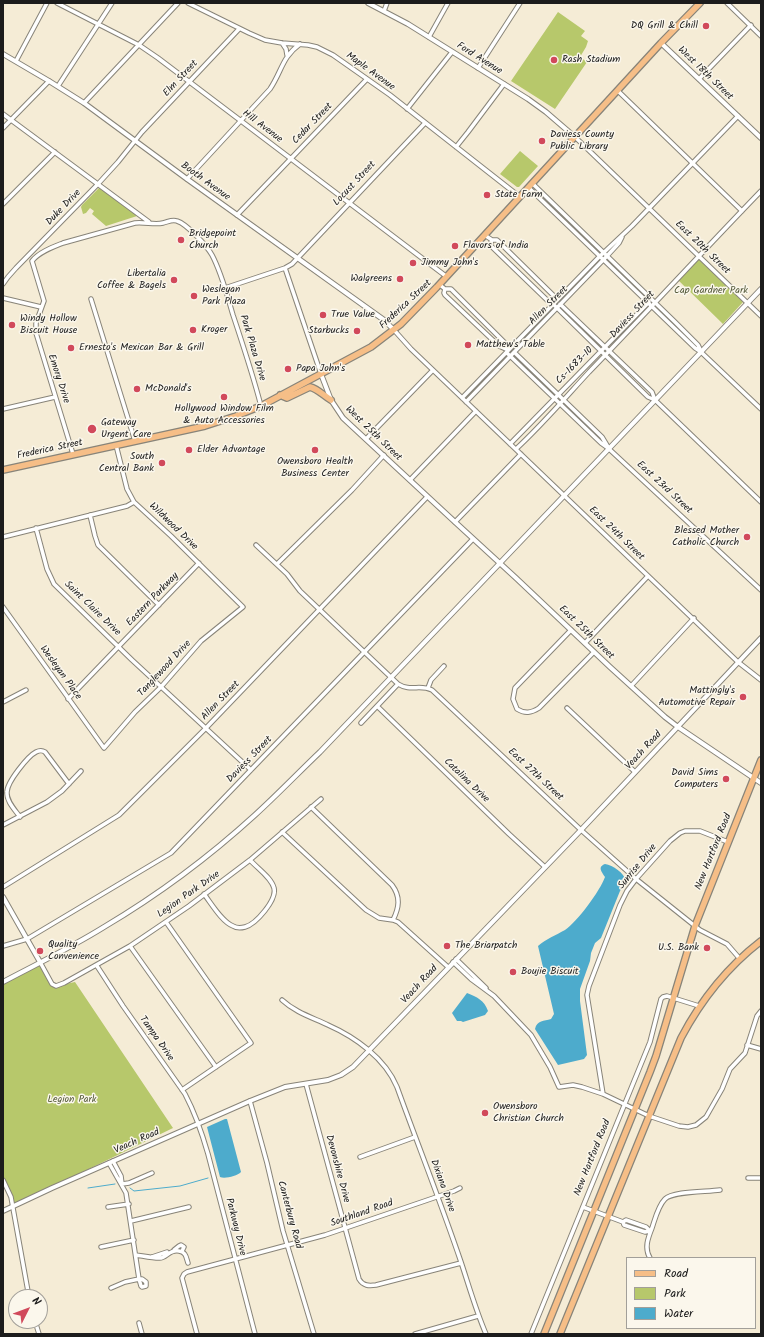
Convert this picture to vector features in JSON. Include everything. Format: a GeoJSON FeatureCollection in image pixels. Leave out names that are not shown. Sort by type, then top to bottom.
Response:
{"type":"FeatureCollection","features":[{"type":"Feature","properties":{"kind":"main road","name":"Frederica Street"},"geometry":{"type":"LineString","coordinates":[[3,470],[214,424],[261,406],[371,346],[394,330],[442,287],[447,277],[521,198],[661,43],[700,3]]}},
{"type":"Feature","properties":{"kind":"main road"},"geometry":{"type":"LineString","coordinates":[[280,396],[287,398],[310,387],[315,388],[331,400]]}},
{"type":"Feature","properties":{"kind":"main road","name":"New Hartford Road"},"geometry":{"type":"LineString","coordinates":[[544,1334],[636,1110],[656,1056],[695,926],[761,760]]}},
{"type":"Feature","properties":{"kind":"main road"},"geometry":{"type":"LineString","coordinates":[[560,1334],[681,1038],[699,1006],[717,982],[761,941]]}},
{"type":"Feature","properties":{"kind":"street"},"geometry":{"type":"LineString","coordinates":[[16,61],[47,3]]}},
{"type":"Feature","properties":{"kind":"street","name":"Hill Avenue"},"geometry":{"type":"LineString","coordinates":[[57,3],[139,45],[158,58],[447,277]]}},
{"type":"Feature","properties":{"kind":"street"},"geometry":{"type":"LineString","coordinates":[[58,86],[112,3]]}},
{"type":"Feature","properties":{"kind":"street"},"geometry":{"type":"LineString","coordinates":[[84,103],[178,3]]}},
{"type":"Feature","properties":{"kind":"street","name":"Maple Avenue"},"geometry":{"type":"LineString","coordinates":[[188,3],[239,29],[265,40],[317,47],[329,52],[456,146],[521,198]]}},
{"type":"Feature","properties":{"kind":"street","name":"Ford Avenue"},"geometry":{"type":"LineString","coordinates":[[368,3],[428,37],[504,84],[546,112],[575,137]]}},
{"type":"Feature","properties":{"kind":"street"},"geometry":{"type":"LineString","coordinates":[[384,11],[387,3]]}},
{"type":"Feature","properties":{"kind":"street"},"geometry":{"type":"LineString","coordinates":[[428,37],[448,3]]}},
{"type":"Feature","properties":{"kind":"street"},"geometry":{"type":"LineString","coordinates":[[478,68],[520,3]]}},
{"type":"Feature","properties":{"kind":"street"},"geometry":{"type":"LineString","coordinates":[[727,3],[761,36]]}},
{"type":"Feature","properties":{"kind":"street"},"geometry":{"type":"LineString","coordinates":[[699,79],[751,25]]}},
{"type":"Feature","properties":{"kind":"street","name":"Elm Street"},"geometry":{"type":"LineString","coordinates":[[135,141],[239,29]]}},
{"type":"Feature","properties":{"kind":"street"},"geometry":{"type":"LineString","coordinates":[[282,43],[286,49],[287,55]]}},
{"type":"Feature","properties":{"kind":"street","name":"West 18th Street"},"geometry":{"type":"LineString","coordinates":[[661,43],[761,138]]}},
{"type":"Feature","properties":{"kind":"street"},"geometry":{"type":"LineString","coordinates":[[187,180],[275,83],[287,55],[291,50],[300,44]]}},
{"type":"Feature","properties":{"kind":"street"},"geometry":{"type":"LineString","coordinates":[[407,109],[452,52]]}},
{"type":"Feature","properties":{"kind":"street","name":"Booth Avenue"},"geometry":{"type":"LineString","coordinates":[[3,54],[84,103],[187,180],[384,320],[394,330]]}},
{"type":"Feature","properties":{"kind":"street","name":"Cedar Street"},"geometry":{"type":"LineString","coordinates":[[237,215],[367,79]]}},
{"type":"Feature","properties":{"kind":"street"},"geometry":{"type":"LineString","coordinates":[[3,128],[49,81]]}},
{"type":"Feature","properties":{"kind":"street"},"geometry":{"type":"LineString","coordinates":[[456,146],[504,84]]}},
{"type":"Feature","properties":{"kind":"street"},"geometry":{"type":"LineString","coordinates":[[618,91],[742,211]]}},
{"type":"Feature","properties":{"kind":"street"},"geometry":{"type":"LineString","coordinates":[[3,114],[150,222]]}},
{"type":"Feature","properties":{"kind":"street","name":"Allen Street"},"geometry":{"type":"LineString","coordinates":[[462,398],[599,256],[649,208],[738,116]]}},
{"type":"Feature","properties":{"kind":"street","name":"Locust Street"},"geometry":{"type":"LineString","coordinates":[[285,268],[292,264],[425,123]]}},
{"type":"Feature","properties":{"kind":"street","name":"East 20th Street"},"geometry":{"type":"LineString","coordinates":[[575,137],[761,316]]}},
{"type":"Feature","properties":{"kind":"street","name":"Duke Drive"},"geometry":{"type":"LineString","coordinates":[[3,284],[16,268],[98,184],[135,141]]}},
{"type":"Feature","properties":{"kind":"street"},"geometry":{"type":"LineString","coordinates":[[3,204],[55,152]]}},
{"type":"Feature","properties":{"kind":"street"},"geometry":{"type":"LineString","coordinates":[[531,186],[607,256],[698,345],[701,352]]}},
{"type":"Feature","properties":{"kind":"street"},"geometry":{"type":"LineString","coordinates":[[531,186],[603,260],[761,409]]}},
{"type":"Feature","properties":{"kind":"street","name":"Daviess Street"},"geometry":{"type":"LineString","coordinates":[[516,449],[761,191]]}},
{"type":"Feature","properties":{"kind":"street","name":"Park Plaza Drive"},"geometry":{"type":"LineString","coordinates":[[41,308],[44,301],[32,263],[34,259],[52,247],[136,223],[150,222],[158,224],[173,220],[177,221],[202,242],[211,253],[216,264],[225,288],[261,406]]}},
{"type":"Feature","properties":{"kind":"street","name":"Allen Street"},"geometry":{"type":"LineString","coordinates":[[466,402],[607,256],[619,243],[622,235]]}},
{"type":"Feature","properties":{"kind":"street"},"geometry":{"type":"LineString","coordinates":[[486,236],[492,240],[497,240],[554,296],[557,308],[648,397],[655,400],[761,502]]}},
{"type":"Feature","properties":{"kind":"street"},"geometry":{"type":"LineString","coordinates":[[492,240],[490,245],[548,301],[561,305],[652,392],[655,400]]}},
{"type":"Feature","properties":{"kind":"street"},"geometry":{"type":"LineString","coordinates":[[225,288],[285,268],[321,374]]}},
{"type":"Feature","properties":{"kind":"street"},"geometry":{"type":"LineString","coordinates":[[442,287],[451,289],[507,345],[508,350]]}},
{"type":"Feature","properties":{"kind":"street"},"geometry":{"type":"LineString","coordinates":[[442,287],[445,295],[499,346],[508,350]]}},
{"type":"Feature","properties":{"kind":"street"},"geometry":{"type":"LineString","coordinates":[[3,982],[84,939],[124,915],[219,846],[280,792],[761,289]]}},
{"type":"Feature","properties":{"kind":"street"},"geometry":{"type":"LineString","coordinates":[[3,298],[41,308]]}},
{"type":"Feature","properties":{"kind":"street"},"geometry":{"type":"LineString","coordinates":[[91,299],[135,441]]}},
{"type":"Feature","properties":{"kind":"street","name":"Cs-1683-10"},"geometry":{"type":"LineString","coordinates":[[510,444],[652,300]]}},
{"type":"Feature","properties":{"kind":"street","name":"Emory Drive"},"geometry":{"type":"LineString","coordinates":[[41,308],[36,324],[36,333],[73,454]]}},
{"type":"Feature","properties":{"kind":"street","name":"East 24th Street"},"geometry":{"type":"LineString","coordinates":[[394,330],[466,402],[694,618],[738,662],[761,680]]}},
{"type":"Feature","properties":{"kind":"street","name":"East 23rd Street"},"geometry":{"type":"LineString","coordinates":[[508,350],[514,353],[602,437],[608,448]]}},
{"type":"Feature","properties":{"kind":"street","name":"East 23rd Street"},"geometry":{"type":"LineString","coordinates":[[508,350],[511,356],[600,443],[608,448],[761,590]]}},
{"type":"Feature","properties":{"kind":"street"},"geometry":{"type":"LineString","coordinates":[[366,439],[433,370]]}},
{"type":"Feature","properties":{"kind":"street","name":"West 25th Street"},"geometry":{"type":"LineString","coordinates":[[321,374],[331,400],[343,418],[410,480]]}},
{"type":"Feature","properties":{"kind":"street"},"geometry":{"type":"LineString","coordinates":[[3,409],[55,397]]}},
{"type":"Feature","properties":{"kind":"street"},"geometry":{"type":"LineString","coordinates":[[410,480],[476,411]]}},
{"type":"Feature","properties":{"kind":"street","name":"Wildwood Drive"},"geometry":{"type":"LineString","coordinates":[[116,445],[127,489],[134,502],[199,563],[242,607]]}},
{"type":"Feature","properties":{"kind":"street"},"geometry":{"type":"LineString","coordinates":[[455,522],[521,454]]}},
{"type":"Feature","properties":{"kind":"street"},"geometry":{"type":"LineString","coordinates":[[277,564],[384,455]]}},
{"type":"Feature","properties":{"kind":"street","name":"East 25th Street"},"geometry":{"type":"LineString","coordinates":[[410,480],[665,717],[761,783]]}},
{"type":"Feature","properties":{"kind":"street","name":"Allen Street"},"geometry":{"type":"LineString","coordinates":[[3,887],[119,815],[206,728],[427,497]]}},
{"type":"Feature","properties":{"kind":"street"},"geometry":{"type":"LineString","coordinates":[[3,537],[127,506],[134,502]]}},
{"type":"Feature","properties":{"kind":"street"},"geometry":{"type":"LineString","coordinates":[[90,515],[94,536],[98,545],[159,605]]}},
{"type":"Feature","properties":{"kind":"street","name":"Saint Claire Drive"},"geometry":{"type":"LineString","coordinates":[[36,528],[51,579],[62,592],[161,687],[251,770]]}},
{"type":"Feature","properties":{"kind":"street","name":"Daviess Street"},"geometry":{"type":"LineString","coordinates":[[3,946],[27,940],[171,853],[473,539]]}},
{"type":"Feature","properties":{"kind":"street"},"geometry":{"type":"LineString","coordinates":[[256,545],[287,574],[300,591],[398,684],[408,688],[428,688],[431,680],[444,666]]}},
{"type":"Feature","properties":{"kind":"street","name":"Eastern Parkway"},"geometry":{"type":"LineString","coordinates":[[68,698],[199,563]]}},
{"type":"Feature","properties":{"kind":"street"},"geometry":{"type":"LineString","coordinates":[[585,643],[648,576]]}},
{"type":"Feature","properties":{"kind":"street","name":"Wesleyan Place"},"geometry":{"type":"LineString","coordinates":[[3,607],[104,748]]}},
{"type":"Feature","properties":{"kind":"street","name":"Tanglewood Drive"},"geometry":{"type":"LineString","coordinates":[[104,748],[135,712],[161,687],[201,641],[242,607]]}},
{"type":"Feature","properties":{"kind":"street"},"geometry":{"type":"LineString","coordinates":[[631,686],[694,618]]}},
{"type":"Feature","properties":{"kind":"street"},"geometry":{"type":"LineString","coordinates":[[571,630],[515,688],[513,699],[518,709],[528,713],[539,708],[594,652]]}},
{"type":"Feature","properties":{"kind":"street","name":"Veach Road"},"geometry":{"type":"LineString","coordinates":[[3,1211],[250,1101],[285,1087],[328,1080],[353,1067],[454,960],[581,830],[761,638]]}},
{"type":"Feature","properties":{"kind":"street"},"geometry":{"type":"LineString","coordinates":[[361,722],[398,684]]}},
{"type":"Feature","properties":{"kind":"street","name":"East 27th Street"},"geometry":{"type":"LineString","coordinates":[[428,688],[441,698],[581,830],[636,879],[695,926],[727,944],[740,959]]}},
{"type":"Feature","properties":{"kind":"street"},"geometry":{"type":"LineString","coordinates":[[3,702],[26,690]]}},
{"type":"Feature","properties":{"kind":"street","name":"Catalina Drive"},"geometry":{"type":"LineString","coordinates":[[377,706],[545,867]]}},
{"type":"Feature","properties":{"kind":"street"},"geometry":{"type":"LineString","coordinates":[[567,708],[635,772]]}},
{"type":"Feature","properties":{"kind":"street"},"geometry":{"type":"LineString","coordinates":[[20,817],[8,797],[7,790],[21,767],[35,752],[38,750],[45,752],[69,784]]}},
{"type":"Feature","properties":{"kind":"street"},"geometry":{"type":"LineString","coordinates":[[3,825],[47,802],[69,784],[81,771]]}},
{"type":"Feature","properties":{"kind":"street","name":"Legion Park Drive"},"geometry":{"type":"LineString","coordinates":[[40,962],[50,982],[54,986],[64,983],[97,966],[166,922],[226,879],[321,799]]}},
{"type":"Feature","properties":{"kind":"street"},"geometry":{"type":"LineString","coordinates":[[311,807],[392,885],[397,894],[398,904],[398,912],[393,920]]}},
{"type":"Feature","properties":{"kind":"street","name":"Sunrise Drive"},"geometry":{"type":"LineString","coordinates":[[603,1094],[587,1003],[587,995],[589,986],[626,891],[670,841],[680,833],[685,831],[700,831],[728,842]]}},
{"type":"Feature","properties":{"kind":"street"},"geometry":{"type":"LineString","coordinates":[[282,832],[366,910],[379,918],[393,920],[404,927],[448,967]]}},
{"type":"Feature","properties":{"kind":"street"},"geometry":{"type":"LineString","coordinates":[[204,894],[228,924],[240,928],[249,925],[269,905],[275,892],[269,879],[250,860]]}},
{"type":"Feature","properties":{"kind":"street"},"geometry":{"type":"LineString","coordinates":[[3,897],[40,962]]}},
{"type":"Feature","properties":{"kind":"street"},"geometry":{"type":"LineString","coordinates":[[166,922],[251,1043],[182,1090]]}},
{"type":"Feature","properties":{"kind":"street"},"geometry":{"type":"LineString","coordinates":[[130,946],[216,1067]]}},
{"type":"Feature","properties":{"kind":"street"},"geometry":{"type":"LineString","coordinates":[[454,960],[494,996],[530,1035],[550,1067],[559,1087],[573,1085],[603,1094],[649,1116],[679,1126],[696,1126],[701,1122],[713,1106],[730,1068],[745,1053],[757,1016],[761,1011]]}},
{"type":"Feature","properties":{"kind":"street","name":"Tampa Drive"},"geometry":{"type":"LineString","coordinates":[[97,966],[182,1090],[190,1103],[198,1123]]}},
{"type":"Feature","properties":{"kind":"street","name":"New Hartford Road"},"geometry":{"type":"LineString","coordinates":[[531,1334],[650,1042],[661,999],[665,996],[674,998]]}},
{"type":"Feature","properties":{"kind":"street"},"geometry":{"type":"LineString","coordinates":[[674,998],[699,1006]]}},
{"type":"Feature","properties":{"kind":"street","name":"Dixiana Drive"},"geometry":{"type":"LineString","coordinates":[[282,1000],[294,1010],[351,1036],[380,1062],[394,1080],[461,1263],[478,1316],[486,1334]]}},
{"type":"Feature","properties":{"kind":"street"},"geometry":{"type":"LineString","coordinates":[[747,1045],[761,1049]]}},
{"type":"Feature","properties":{"kind":"street","name":"Devonshire Drive"},"geometry":{"type":"LineString","coordinates":[[306,1084],[353,1258],[361,1282],[372,1286],[461,1263]]}},
{"type":"Feature","properties":{"kind":"street","name":"Canterbury Road"},"geometry":{"type":"LineString","coordinates":[[250,1101],[260,1133],[283,1230],[314,1334]]}},
{"type":"Feature","properties":{"kind":"street","name":"Parkway Drive"},"geometry":{"type":"LineString","coordinates":[[198,1123],[208,1154],[255,1334]]}},
{"type":"Feature","properties":{"kind":"street"},"geometry":{"type":"LineString","coordinates":[[360,1157],[415,1137]]}},
{"type":"Feature","properties":{"kind":"street"},"geometry":{"type":"LineString","coordinates":[[111,1162],[121,1176],[122,1184]]}},
{"type":"Feature","properties":{"kind":"street"},"geometry":{"type":"LineString","coordinates":[[111,1162],[126,1193],[139,1279],[125,1282],[111,1288]]}},
{"type":"Feature","properties":{"kind":"street"},"geometry":{"type":"LineString","coordinates":[[122,1184],[129,1183],[152,1173]]}},
{"type":"Feature","properties":{"kind":"street"},"geometry":{"type":"LineString","coordinates":[[748,1178],[761,1178]]}},
{"type":"Feature","properties":{"kind":"street"},"geometry":{"type":"LineString","coordinates":[[3,1180],[11,1197],[27,1289]]}},
{"type":"Feature","properties":{"kind":"street","name":"Southland Road"},"geometry":{"type":"LineString","coordinates":[[197,1334],[183,1286],[182,1278],[184,1274],[196,1269],[345,1229],[460,1188]]}},
{"type":"Feature","properties":{"kind":"street"},"geometry":{"type":"LineString","coordinates":[[650,1257],[646,1250],[646,1246],[650,1231],[662,1203],[669,1196],[720,1190]]}},
{"type":"Feature","properties":{"kind":"street"},"geometry":{"type":"LineString","coordinates":[[108,1208],[128,1204]]}},
{"type":"Feature","properties":{"kind":"street"},"geometry":{"type":"LineString","coordinates":[[131,1221],[189,1207]]}},
{"type":"Feature","properties":{"kind":"street"},"geometry":{"type":"LineString","coordinates":[[583,1207],[623,1222],[624,1225],[645,1232],[650,1231]]}},
{"type":"Feature","properties":{"kind":"street"},"geometry":{"type":"LineString","coordinates":[[101,1247],[134,1240]]}},
{"type":"Feature","properties":{"kind":"street"},"geometry":{"type":"LineString","coordinates":[[136,1255],[159,1259],[172,1251],[182,1251],[186,1254],[188,1263]]}},
{"type":"Feature","properties":{"kind":"street"},"geometry":{"type":"LineString","coordinates":[[415,1334],[478,1316]]}},
{"type":"Feature","properties":{"kind":"street"},"geometry":{"type":"LineString","coordinates":[[139,1323],[142,1334]]}},
{"type":"Feature","properties":{"kind":"green space","name":"Rash Stadium"},"geometry":{"type":"Polygon","coordinates":[[[558,12],[585,31],[581,36],[588,41],[580,57],[587,62],[555,109],[511,81],[558,12]]]}},
{"type":"Feature","properties":{"kind":"green space"},"geometry":{"type":"Polygon","coordinates":[[[520,151],[538,166],[519,187],[517,187],[500,174],[520,151]]]}},
{"type":"Feature","properties":{"kind":"green space"},"geometry":{"type":"Polygon","coordinates":[[[99,188],[137,214],[137,216],[106,226],[92,214],[94,211],[90,208],[83,214],[81,207],[82,205],[99,188]]]}},
{"type":"Feature","properties":{"kind":"green space","name":"Cap Gardner Park"},"geometry":{"type":"Polygon","coordinates":[[[699,259],[743,302],[723,324],[678,280],[699,259]]]}},
{"type":"Feature","properties":{"kind":"green space","name":"Legion Park"},"geometry":{"type":"Polygon","coordinates":[[[40,962],[56,986],[75,982],[173,1128],[13,1206],[3,1179],[3,982],[40,962]]]}},
{"type":"Feature","properties":{"kind":"water"},"geometry":{"type":"Polygon","coordinates":[[[605,864],[618,870],[626,881],[620,891],[601,938],[595,943],[580,989],[580,1001],[587,1055],[584,1059],[558,1065],[535,1029],[539,1022],[551,1019],[554,1014],[538,946],[565,930],[582,913],[605,877],[601,867],[605,864]]]}},
{"type":"Feature","properties":{"kind":"water"},"geometry":{"type":"Polygon","coordinates":[[[467,993],[480,999],[488,1011],[485,1015],[463,1022],[457,1021],[452,1013],[467,993]]]}},
{"type":"Feature","properties":{"kind":"water"},"geometry":{"type":"Polygon","coordinates":[[[227,1119],[241,1172],[234,1176],[225,1178],[220,1177],[207,1127],[227,1119]]]}},
{"type":"Feature","properties":{"kind":"waterway"},"geometry":{"type":"LineString","coordinates":[[130,1188],[134,1191],[180,1186],[208,1178]]}},
{"type":"Feature","properties":{"kind":"waterway"},"geometry":{"type":"LineString","coordinates":[[88,1188],[115,1184]]}},
{"type":"Feature","properties":{"kind":"place","name":"DQ Grill & Chill"},"geometry":{"type":"Point","coordinates":[706,26]}},
{"type":"Feature","properties":{"kind":"place","name":"Rash Stadium"},"geometry":{"type":"Point","coordinates":[554,60]}},
{"type":"Feature","properties":{"kind":"place","name":"Daviess County Public Library"},"geometry":{"type":"Point","coordinates":[542,141]}},
{"type":"Feature","properties":{"kind":"place","name":"State Farm"},"geometry":{"type":"Point","coordinates":[487,195]}},
{"type":"Feature","properties":{"kind":"place","name":"Bridgepoint Church"},"geometry":{"type":"Point","coordinates":[181,240]}},
{"type":"Feature","properties":{"kind":"place","name":"Flavors of India"},"geometry":{"type":"Point","coordinates":[455,246]}},
{"type":"Feature","properties":{"kind":"place","name":"Jimmy John's"},"geometry":{"type":"Point","coordinates":[413,263]}},
{"type":"Feature","properties":{"kind":"place","name":"Walgreens"},"geometry":{"type":"Point","coordinates":[400,279]}},
{"type":"Feature","properties":{"kind":"place","name":"Libertalia Coffee & Bagels"},"geometry":{"type":"Point","coordinates":[174,280]}},
{"type":"Feature","properties":{"kind":"place","name":"Wesleyan Park Plaza"},"geometry":{"type":"Point","coordinates":[194,296]}},
{"type":"Feature","properties":{"kind":"place","name":"True Value"},"geometry":{"type":"Point","coordinates":[323,315]}},
{"type":"Feature","properties":{"kind":"place","name":"Windy Hollow Biscuit House"},"geometry":{"type":"Point","coordinates":[12,325]}},
{"type":"Feature","properties":{"kind":"place","name":"Kroger"},"geometry":{"type":"Point","coordinates":[193,330]}},
{"type":"Feature","properties":{"kind":"place","name":"Starbucks"},"geometry":{"type":"Point","coordinates":[357,331]}},
{"type":"Feature","properties":{"kind":"place","name":"Matthew's Table"},"geometry":{"type":"Point","coordinates":[468,345]}},
{"type":"Feature","properties":{"kind":"place","name":"Ernesto's Mexican Bar & Grill"},"geometry":{"type":"Point","coordinates":[71,348]}},
{"type":"Feature","properties":{"kind":"place","name":"Papa John's"},"geometry":{"type":"Point","coordinates":[288,369]}},
{"type":"Feature","properties":{"kind":"place","name":"McDonald's"},"geometry":{"type":"Point","coordinates":[137,389]}},
{"type":"Feature","properties":{"kind":"place","name":"Hollywood Window Film & Auto Accessories"},"geometry":{"type":"Point","coordinates":[224,397]}},
{"type":"Feature","properties":{"kind":"place","name":"Gateway Urgent Care"},"geometry":{"type":"Point","coordinates":[92,429]}},
{"type":"Feature","properties":{"kind":"place","name":"Elder Advantage"},"geometry":{"type":"Point","coordinates":[189,450]}},
{"type":"Feature","properties":{"kind":"place","name":"Owensboro Health Business Center"},"geometry":{"type":"Point","coordinates":[315,450]}},
{"type":"Feature","properties":{"kind":"place","name":"South Central Bank"},"geometry":{"type":"Point","coordinates":[162,463]}},
{"type":"Feature","properties":{"kind":"place","name":"Blessed Mother Catholic Church"},"geometry":{"type":"Point","coordinates":[747,537]}},
{"type":"Feature","properties":{"kind":"place","name":"Mattingly's Automotive Repair"},"geometry":{"type":"Point","coordinates":[743,697]}},
{"type":"Feature","properties":{"kind":"place","name":"David Sims Computers"},"geometry":{"type":"Point","coordinates":[726,779]}},
{"type":"Feature","properties":{"kind":"place","name":"The Briarpatch"},"geometry":{"type":"Point","coordinates":[447,946]}},
{"type":"Feature","properties":{"kind":"place","name":"U.S. Bank"},"geometry":{"type":"Point","coordinates":[707,948]}},
{"type":"Feature","properties":{"kind":"place","name":"Quality Convenience"},"geometry":{"type":"Point","coordinates":[40,951]}},
{"type":"Feature","properties":{"kind":"place","name":"Boujie Biscuit"},"geometry":{"type":"Point","coordinates":[513,972]}},
{"type":"Feature","properties":{"kind":"place","name":"Owensboro Christian Church"},"geometry":{"type":"Point","coordinates":[485,1113]}}]}
